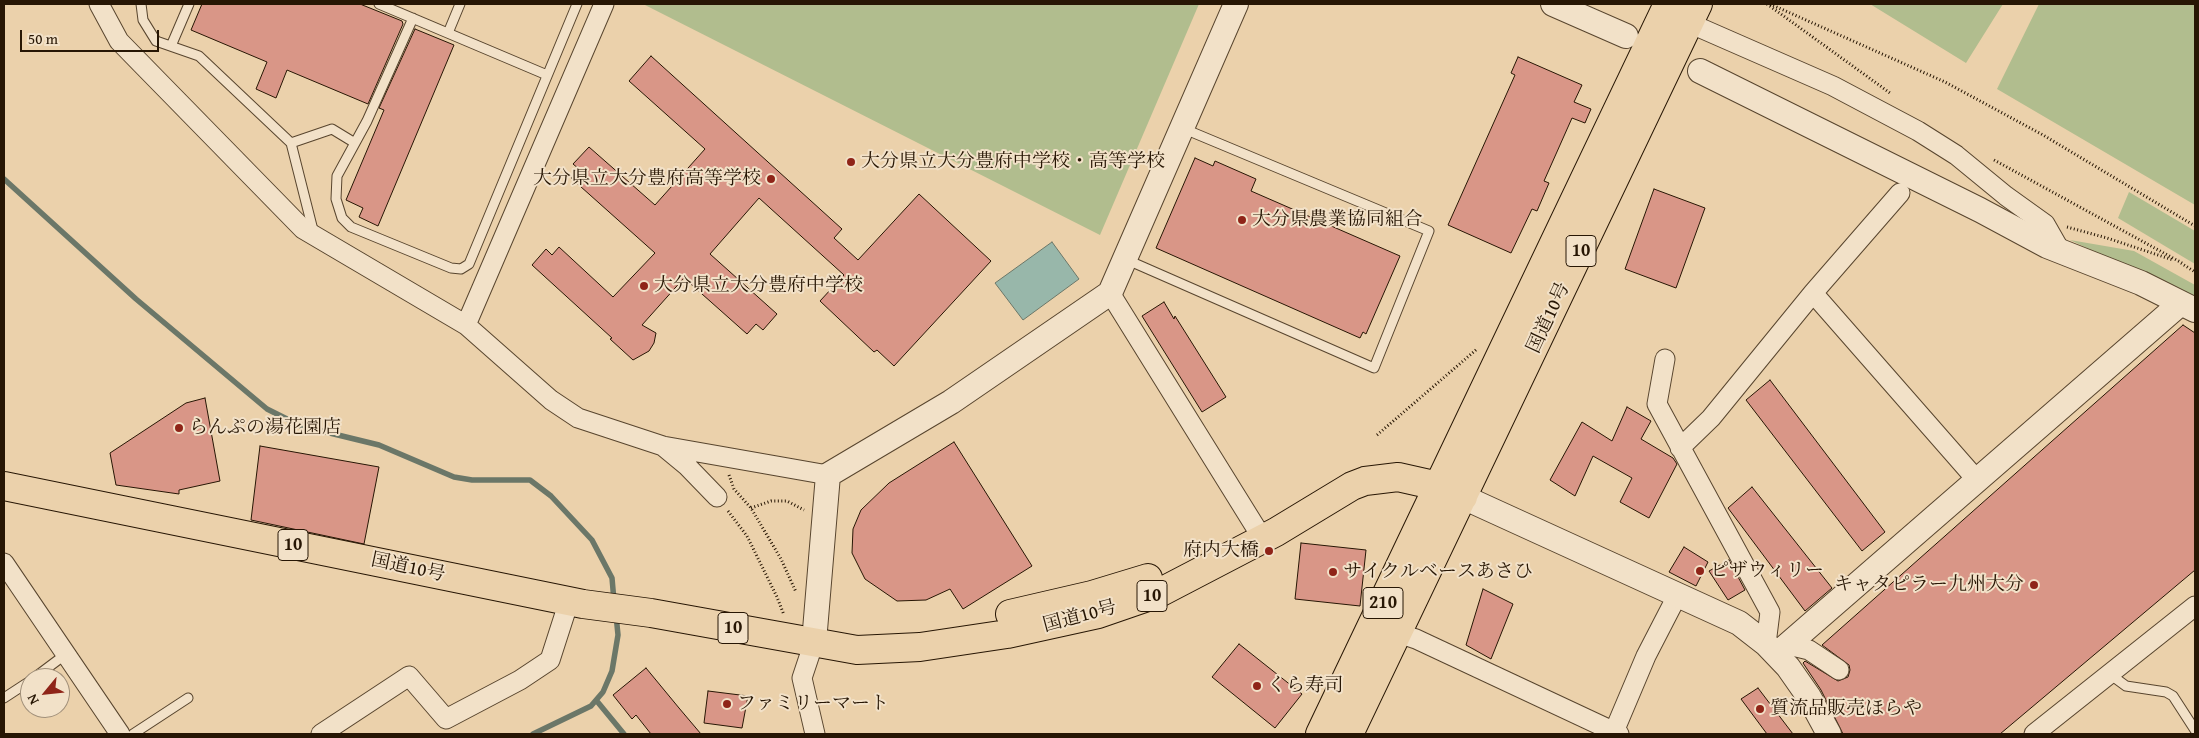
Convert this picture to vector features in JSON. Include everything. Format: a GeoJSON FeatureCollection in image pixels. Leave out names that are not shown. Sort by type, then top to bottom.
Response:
{"type":"FeatureCollection","features":[{"type":"Feature","properties":{"kind":"highway","name":"国道10号"},"geometry":{"type":"LineString","coordinates":[[1442,480],[1660,6]]}},
{"type":"Feature","properties":{"kind":"highway","name":"国道10号"},"geometry":{"type":"LineString","coordinates":[[814,642],[858,636],[928,632],[1092,595],[1152,576],[1256,528],[1342,478],[1370,466],[1395,462],[1442,480],[1464,497],[1695,11]]}},
{"type":"Feature","properties":{"kind":"highway","name":"国道10号"},"geometry":{"type":"LineString","coordinates":[[4,486],[576,602],[651,613],[857,650],[920,648],[1007,634],[1098,614],[1159,593],[1276,532],[1344,491],[1365,481],[1398,477],[1442,480]]}},
{"type":"Feature","properties":{"kind":"highway","name":"210"},"geometry":{"type":"LineString","coordinates":[[1320,734],[1442,480]]}},
{"type":"Feature","properties":{"kind":"highway","name":"210"},"geometry":{"type":"LineString","coordinates":[[1349,734],[1464,497]]}},
{"type":"Feature","properties":{"kind":"street"},"geometry":{"type":"LineString","coordinates":[[99,4],[119,41],[303,229],[466,325],[551,400],[578,418],[663,446],[828,475],[951,402],[1110,293],[1236,4]]}},
{"type":"Feature","properties":{"kind":"street"},"geometry":{"type":"LineString","coordinates":[[466,325],[604,4]]}},
{"type":"Feature","properties":{"kind":"street"},"geometry":{"type":"LineString","coordinates":[[1553,4],[1626,36]]}},
{"type":"Feature","properties":{"kind":"street"},"geometry":{"type":"LineString","coordinates":[[1695,11],[1918,131],[1956,155],[2006,196],[2045,224],[2061,252]]}},
{"type":"Feature","properties":{"kind":"street"},"geometry":{"type":"LineString","coordinates":[[1700,71],[2061,252],[2141,284],[2188,306],[1976,479],[1777,648]]}},
{"type":"Feature","properties":{"kind":"street"},"geometry":{"type":"LineString","coordinates":[[1680,448],[1711,418],[1814,293],[1900,193]]}},
{"type":"Feature","properties":{"kind":"street"},"geometry":{"type":"LineString","coordinates":[[1110,293],[1256,528]]}},
{"type":"Feature","properties":{"kind":"street"},"geometry":{"type":"LineString","coordinates":[[1814,293],[1976,479]]}},
{"type":"Feature","properties":{"kind":"street"},"geometry":{"type":"LineString","coordinates":[[1665,359],[1657,404],[1770,612],[1777,648],[1809,697],[1829,734]]}},
{"type":"Feature","properties":{"kind":"street"},"geometry":{"type":"LineString","coordinates":[[663,446],[687,466],[717,497]]}},
{"type":"Feature","properties":{"kind":"street"},"geometry":{"type":"LineString","coordinates":[[815,734],[802,678],[814,642],[828,475]]}},
{"type":"Feature","properties":{"kind":"street"},"geometry":{"type":"LineString","coordinates":[[1464,497],[1739,623],[1777,648],[1808,650],[1840,670]]}},
{"type":"Feature","properties":{"kind":"street"},"geometry":{"type":"LineString","coordinates":[[4,563],[120,734]]}},
{"type":"Feature","properties":{"kind":"street"},"geometry":{"type":"LineString","coordinates":[[1398,633],[1416,639],[1615,733],[1646,656],[1678,594]]}},
{"type":"Feature","properties":{"kind":"street"},"geometry":{"type":"LineString","coordinates":[[321,734],[409,676],[446,719],[520,680],[550,660],[576,602]]}},
{"type":"Feature","properties":{"kind":"street"},"geometry":{"type":"LineString","coordinates":[[2034,734],[2111,675],[2195,606]]}},
{"type":"Feature","properties":{"kind":"lane"},"geometry":{"type":"LineString","coordinates":[[141,4],[143,20],[148,31],[156,41],[199,56],[292,143],[314,236]]}},
{"type":"Feature","properties":{"kind":"lane"},"geometry":{"type":"LineString","coordinates":[[171,46],[188,4]]}},
{"type":"Feature","properties":{"kind":"lane"},"geometry":{"type":"LineString","coordinates":[[379,4],[547,75]]}},
{"type":"Feature","properties":{"kind":"lane"},"geometry":{"type":"LineString","coordinates":[[448,33],[460,4]]}},
{"type":"Feature","properties":{"kind":"lane"},"geometry":{"type":"LineString","coordinates":[[413,18],[367,120],[337,176],[336,199],[338,210],[346,224],[451,268],[461,269],[469,264],[577,4]]}},
{"type":"Feature","properties":{"kind":"lane"},"geometry":{"type":"LineString","coordinates":[[1125,259],[1374,368],[1429,231],[1182,128]]}},
{"type":"Feature","properties":{"kind":"lane"},"geometry":{"type":"LineString","coordinates":[[292,143],[332,129],[355,143]]}},
{"type":"Feature","properties":{"kind":"lane"},"geometry":{"type":"LineString","coordinates":[[47,668],[66,654]]}},
{"type":"Feature","properties":{"kind":"lane"},"geometry":{"type":"LineString","coordinates":[[2111,675],[2126,686],[2166,692],[2173,696],[2195,730]]}},
{"type":"Feature","properties":{"kind":"lane"},"geometry":{"type":"LineString","coordinates":[[4,698],[20,688]]}},
{"type":"Feature","properties":{"kind":"lane"},"geometry":{"type":"LineString","coordinates":[[133,734],[188,698]]}},
{"type":"Feature","properties":{"kind":"path"},"geometry":{"type":"LineString","coordinates":[[1769,4],[1893,96]]}},
{"type":"Feature","properties":{"kind":"path"},"geometry":{"type":"LineString","coordinates":[[1769,4],[1945,82],[2043,135],[2195,226]]}},
{"type":"Feature","properties":{"kind":"path"},"geometry":{"type":"LineString","coordinates":[[1990,158],[2182,263],[2195,272]]}},
{"type":"Feature","properties":{"kind":"path"},"geometry":{"type":"LineString","coordinates":[[2045,224],[2072,227],[2182,263]]}},
{"type":"Feature","properties":{"kind":"path"},"geometry":{"type":"LineString","coordinates":[[1377,435],[1481,345]]}},
{"type":"Feature","properties":{"kind":"path"},"geometry":{"type":"LineString","coordinates":[[729,472],[734,489],[751,508],[781,558],[797,595]]}},
{"type":"Feature","properties":{"kind":"path"},"geometry":{"type":"LineString","coordinates":[[717,497],[747,536],[777,597],[784,616]]}},
{"type":"Feature","properties":{"kind":"path"},"geometry":{"type":"LineString","coordinates":[[751,508],[771,501],[787,501],[806,512]]}},
{"type":"Feature","properties":{"kind":"green space"},"geometry":{"type":"Polygon","coordinates":[[[643,4],[1199,4],[1100,235],[643,4]]]}},
{"type":"Feature","properties":{"kind":"green space"},"geometry":{"type":"Polygon","coordinates":[[[1870,4],[2003,4],[1966,63],[1870,4]]]}},
{"type":"Feature","properties":{"kind":"green space"},"geometry":{"type":"Polygon","coordinates":[[[2039,4],[2195,4],[2195,205],[1997,89],[2039,4]]]}},
{"type":"Feature","properties":{"kind":"green space"},"geometry":{"type":"Polygon","coordinates":[[[2129,192],[2195,231],[2195,264],[2118,218],[2129,192]]]}},
{"type":"Feature","properties":{"kind":"green space"},"geometry":{"type":"Polygon","coordinates":[[[2070,240],[2134,251],[2195,285],[2195,301],[2184,294],[2070,240]]]}},
{"type":"Feature","properties":{"kind":"shaded area"},"geometry":{"type":"Polygon","coordinates":[[[1052,242],[1079,279],[1023,320],[995,283],[1052,242]]]}},
{"type":"Feature","properties":{"kind":"building"},"geometry":{"type":"Polygon","coordinates":[[[202,4],[360,4],[402,21],[403,24],[368,104],[287,70],[276,98],[256,89],[267,62],[191,30],[202,4]]]}},
{"type":"Feature","properties":{"kind":"building"},"geometry":{"type":"Polygon","coordinates":[[[415,29],[454,45],[378,226],[359,217],[363,208],[346,200],[384,110],[379,108],[415,29]]]}},
{"type":"Feature","properties":{"kind":"building"},"geometry":{"type":"Polygon","coordinates":[[[651,56],[842,229],[834,238],[858,260],[919,194],[991,261],[894,366],[877,350],[874,352],[820,301],[844,275],[759,198],[710,254],[777,314],[763,330],[756,324],[747,334],[684,278],[642,325],[656,333],[654,343],[649,351],[633,360],[610,339],[612,338],[532,265],[546,249],[552,255],[559,247],[613,297],[655,253],[571,178],[579,169],[573,164],[589,147],[655,205],[705,149],[629,81],[651,56]]]}},
{"type":"Feature","properties":{"kind":"building"},"geometry":{"type":"Polygon","coordinates":[[[1518,57],[1582,85],[1574,102],[1591,109],[1585,123],[1572,118],[1544,181],[1549,183],[1537,211],[1532,209],[1511,253],[1448,225],[1515,75],[1511,73],[1518,57]]]}},
{"type":"Feature","properties":{"kind":"building","name":"大分県農業協同組合"},"geometry":{"type":"Polygon","coordinates":[[[1195,158],[1213,166],[1215,161],[1256,179],[1251,191],[1400,256],[1366,334],[1363,332],[1360,338],[1156,248],[1195,158]]]}},
{"type":"Feature","properties":{"kind":"building"},"geometry":{"type":"Polygon","coordinates":[[[1654,189],[1705,208],[1676,288],[1625,269],[1654,189]]]}},
{"type":"Feature","properties":{"kind":"building"},"geometry":{"type":"Polygon","coordinates":[[[1164,302],[1174,319],[1175,316],[1226,397],[1202,412],[1142,316],[1164,302]]]}},
{"type":"Feature","properties":{"kind":"building"},"geometry":{"type":"Polygon","coordinates":[[[2183,325],[2195,333],[2195,570],[2000,734],[1843,734],[1821,690],[1803,663],[1805,661],[1838,681],[1848,677],[1849,665],[1822,645],[2183,325]]]}},
{"type":"Feature","properties":{"kind":"building"},"geometry":{"type":"Polygon","coordinates":[[[1770,380],[1885,532],[1862,551],[1746,400],[1770,380]]]}},
{"type":"Feature","properties":{"kind":"building","name":"らんぷの湯花園店"},"geometry":{"type":"Polygon","coordinates":[[[205,398],[220,481],[179,490],[179,494],[116,485],[110,453],[186,403],[205,398]]]}},
{"type":"Feature","properties":{"kind":"building"},"geometry":{"type":"Polygon","coordinates":[[[1627,407],[1651,421],[1641,439],[1673,458],[1677,464],[1649,518],[1620,502],[1632,478],[1593,456],[1575,496],[1550,480],[1582,422],[1612,441],[1627,407]]]}},
{"type":"Feature","properties":{"kind":"building"},"geometry":{"type":"Polygon","coordinates":[[[954,442],[1032,566],[963,609],[950,589],[926,600],[897,601],[865,579],[852,553],[853,529],[861,510],[889,483],[954,442]]]}},
{"type":"Feature","properties":{"kind":"building"},"geometry":{"type":"Polygon","coordinates":[[[260,446],[379,467],[364,544],[251,520],[260,446]]]}},
{"type":"Feature","properties":{"kind":"building"},"geometry":{"type":"Polygon","coordinates":[[[1752,487],[1832,588],[1805,611],[1728,508],[1752,487]]]}},
{"type":"Feature","properties":{"kind":"building"},"geometry":{"type":"Polygon","coordinates":[[[1301,543],[1366,550],[1360,606],[1295,599],[1301,543]]]}},
{"type":"Feature","properties":{"kind":"building"},"geometry":{"type":"Polygon","coordinates":[[[1684,547],[1708,562],[1696,586],[1669,572],[1684,547]]]}},
{"type":"Feature","properties":{"kind":"building"},"geometry":{"type":"Polygon","coordinates":[[[1729,560],[1745,590],[1728,600],[1709,571],[1729,560]]]}},
{"type":"Feature","properties":{"kind":"building"},"geometry":{"type":"Polygon","coordinates":[[[1483,589],[1513,604],[1491,659],[1466,645],[1483,589]]]}},
{"type":"Feature","properties":{"kind":"building","name":"くら寿司"},"geometry":{"type":"Polygon","coordinates":[[[1239,644],[1302,694],[1275,728],[1212,677],[1239,644]]]}},
{"type":"Feature","properties":{"kind":"building"},"geometry":{"type":"Polygon","coordinates":[[[646,668],[701,734],[651,734],[636,715],[632,719],[613,695],[646,668]]]}},
{"type":"Feature","properties":{"kind":"building"},"geometry":{"type":"Polygon","coordinates":[[[1758,688],[1793,734],[1767,734],[1741,699],[1758,688]]]}},
{"type":"Feature","properties":{"kind":"building","name":"ファミリーマート"},"geometry":{"type":"Polygon","coordinates":[[[708,691],[748,696],[742,728],[704,723],[708,691]]]}},
{"type":"Feature","properties":{"kind":"waterway"},"geometry":{"type":"LineString","coordinates":[[4,179],[136,299],[267,409],[301,426],[379,445],[454,477],[472,480],[530,480],[551,496],[592,540],[612,578],[614,601]]}},
{"type":"Feature","properties":{"kind":"waterway"},"geometry":{"type":"LineString","coordinates":[[533,734],[591,706],[603,692],[612,671],[618,635],[616,615]]}},
{"type":"Feature","properties":{"kind":"waterway"},"geometry":{"type":"LineString","coordinates":[[596,700],[624,734]]}},
{"type":"Feature","properties":{"kind":"place","name":"大分県立大分豊府中学校・高等学校"},"geometry":{"type":"Point","coordinates":[851,162]}},
{"type":"Feature","properties":{"kind":"place","name":"大分県立大分豊府高等学校"},"geometry":{"type":"Point","coordinates":[771,179]}},
{"type":"Feature","properties":{"kind":"place","name":"大分県農業協同組合"},"geometry":{"type":"Point","coordinates":[1242,220]}},
{"type":"Feature","properties":{"kind":"place","name":"大分県立大分豊府中学校"},"geometry":{"type":"Point","coordinates":[644,286]}},
{"type":"Feature","properties":{"kind":"place","name":"らんぷの湯花園店"},"geometry":{"type":"Point","coordinates":[179,428]}},
{"type":"Feature","properties":{"kind":"place","name":"府内大橋"},"geometry":{"type":"Point","coordinates":[1269,551]}},
{"type":"Feature","properties":{"kind":"place","name":"ピザウィリー"},"geometry":{"type":"Point","coordinates":[1700,571]}},
{"type":"Feature","properties":{"kind":"place","name":"サイクルベースあさひ"},"geometry":{"type":"Point","coordinates":[1333,572]}},
{"type":"Feature","properties":{"kind":"place","name":"キャタピラー九州大分"},"geometry":{"type":"Point","coordinates":[2034,585]}},
{"type":"Feature","properties":{"kind":"place","name":"くら寿司"},"geometry":{"type":"Point","coordinates":[1257,686]}},
{"type":"Feature","properties":{"kind":"place","name":"ファミリーマート"},"geometry":{"type":"Point","coordinates":[727,704]}},
{"type":"Feature","properties":{"kind":"place","name":"質流品販売ほらや"},"geometry":{"type":"Point","coordinates":[1760,709]}}]}
